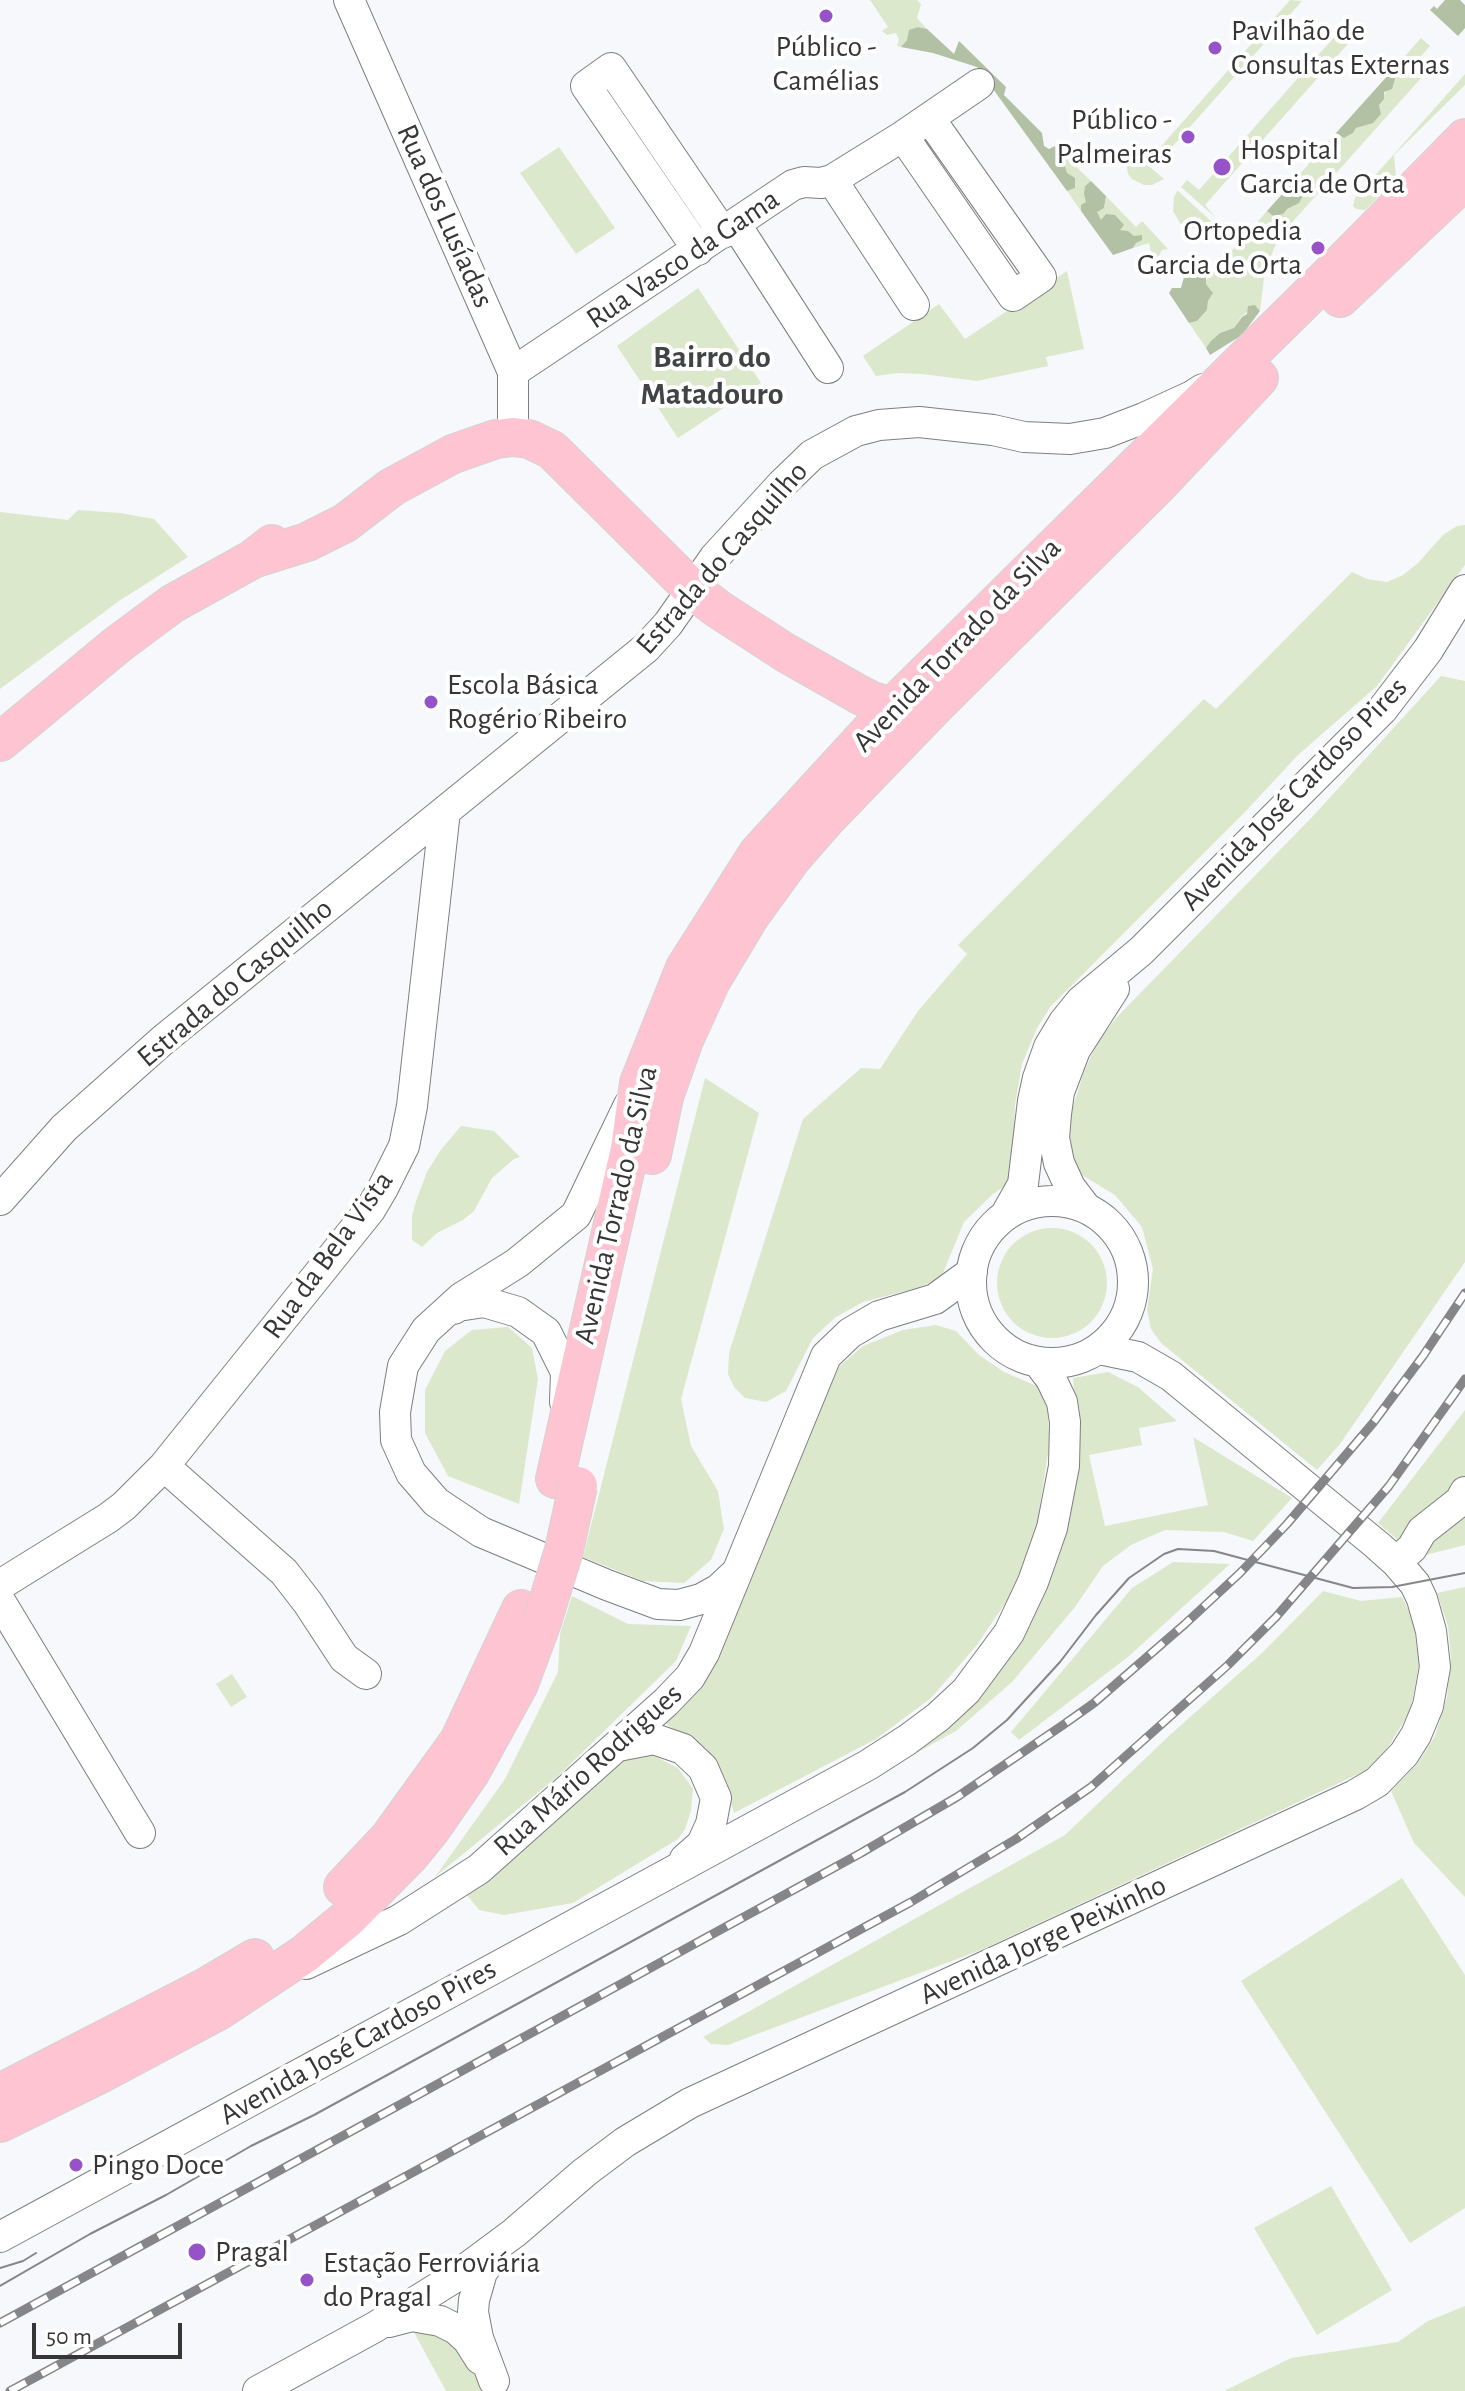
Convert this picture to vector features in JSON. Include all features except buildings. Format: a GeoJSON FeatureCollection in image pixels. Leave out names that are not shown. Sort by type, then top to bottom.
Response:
{"type":"FeatureCollection","features":[{"type":"Feature","properties":{"kind":"main road","name":"Avenida Torrado da Silva"},"geometry":{"type":"LineString","coordinates":[[0,2093],[240,1968],[309,1918],[351,1880],[389,1838],[459,1741],[532,1616],[564,1550],[567,1482],[565,1432],[630,1149],[639,1083],[685,968],[758,853],[840,765],[883,692],[935,665],[1465,138]]}},
{"type":"Feature","properties":{"kind":"main road","name":"Avenida Torrado da Silva"},"geometry":{"type":"LineString","coordinates":[[567,1482],[664,1097],[684,1040],[711,981],[750,916],[792,858],[827,818],[935,706],[1159,484],[1291,345],[1465,180]]}},
{"type":"Feature","properties":{"kind":"main road"},"geometry":{"type":"LineString","coordinates":[[0,742],[117,645],[172,604],[253,559],[316,538],[345,523],[392,487],[465,449],[513,437],[529,439],[552,450],[693,590],[827,683],[843,705],[846,739],[840,765]]}},
{"type":"Feature","properties":{"kind":"main road"},"geometry":{"type":"LineString","coordinates":[[693,590],[751,614],[883,692],[923,709],[935,706]]}},
{"type":"Feature","properties":{"kind":"main road"},"geometry":{"type":"LineString","coordinates":[[786,653],[866,698],[883,692]]}},
{"type":"Feature","properties":{"kind":"main road"},"geometry":{"type":"LineString","coordinates":[[792,858],[820,811],[887,733],[883,692]]}},
{"type":"Feature","properties":{"kind":"main road","name":"Avenida Torrado da Silva"},"geometry":{"type":"LineString","coordinates":[[0,2123],[169,2039],[254,1989],[303,1955],[348,1918],[401,1865],[432,1828],[470,1773],[519,1684],[532,1616]]}},
{"type":"Feature","properties":{"kind":"street","name":"Rua dos Lusíadas"},"geometry":{"type":"LineString","coordinates":[[349,0],[513,372],[513,437]]}},
{"type":"Feature","properties":{"kind":"street"},"geometry":{"type":"LineString","coordinates":[[698,250],[586,86],[611,68],[828,368]]}},
{"type":"Feature","properties":{"kind":"street","name":"Rua Vasco da Gama"},"geometry":{"type":"LineString","coordinates":[[513,372],[798,183],[832,180],[930,119],[979,84]]}},
{"type":"Feature","properties":{"kind":"street"},"geometry":{"type":"LineString","coordinates":[[903,136],[1013,296],[1041,277],[930,119]]}},
{"type":"Feature","properties":{"kind":"street"},"geometry":{"type":"LineString","coordinates":[[832,180],[914,305]]}},
{"type":"Feature","properties":{"kind":"street","name":"Estrada do Casquilho"},"geometry":{"type":"LineString","coordinates":[[0,1200],[64,1128],[163,1040],[646,648],[668,624],[715,557],[812,455],[856,431],[879,425],[919,422],[993,430],[1024,437],[1070,439],[1105,433],[1192,396],[1234,367]]}},
{"type":"Feature","properties":{"kind":"street","name":"Avenida José Cardoso Pires"},"geometry":{"type":"LineString","coordinates":[[1005,1216],[1023,1184],[1033,1101],[1049,1047],[1064,1022],[1081,1001],[1141,951],[1382,710],[1428,650],[1465,590]]}},
{"type":"Feature","properties":{"kind":"street","name":"Rua da Bela Vista"},"geometry":{"type":"LineString","coordinates":[[0,1585],[108,1518],[164,1466],[370,1210],[404,1146],[414,1097],[445,811]]}},
{"type":"Feature","properties":{"kind":"street","name":"Avenida José Cardoso Pires"},"geometry":{"type":"LineString","coordinates":[[1086,1208],[1070,1187],[1059,1163],[1054,1138],[1059,1092],[1084,1033],[1141,951]]}},
{"type":"Feature","properties":{"kind":"street"},"geometry":{"type":"LineString","coordinates":[[639,1083],[576,1215],[517,1263],[461,1298],[426,1330],[403,1366],[395,1412],[396,1440],[411,1473],[436,1502],[481,1532],[658,1604],[679,1605],[701,1599],[719,1589],[737,1572]]}},
{"type":"Feature","properties":{"kind":"street"},"geometry":{"type":"LineString","coordinates":[[1044,1201],[1066,1202],[1086,1208],[1106,1221],[1122,1240],[1131,1262],[1134,1285],[1129,1308],[1117,1331],[1099,1349],[1080,1358],[1059,1363],[1038,1362],[1016,1355],[997,1342],[982,1324],[975,1307],[971,1290],[977,1251],[989,1231],[1005,1216],[1024,1206],[1044,1201]]}},
{"type":"Feature","properties":{"kind":"street","name":"Rua Mário Rodrigues"},"geometry":{"type":"LineString","coordinates":[[254,1989],[399,1920],[479,1869],[618,1746],[690,1677],[704,1653],[826,1356],[850,1333],[879,1316],[935,1299],[972,1272]]}},
{"type":"Feature","properties":{"kind":"street"},"geometry":{"type":"LineString","coordinates":[[426,1330],[458,1306],[484,1302],[518,1312],[546,1332],[566,1372],[565,1432]]}},
{"type":"Feature","properties":{"kind":"street","name":"Rua Mário Rodrigues"},"geometry":{"type":"LineString","coordinates":[[919,1305],[956,1310],[982,1324]]}},
{"type":"Feature","properties":{"kind":"street"},"geometry":{"type":"LineString","coordinates":[[1129,1308],[1147,1348],[1171,1376]]}},
{"type":"Feature","properties":{"kind":"street"},"geometry":{"type":"LineString","coordinates":[[1099,1349],[1138,1357],[1171,1376]]}},
{"type":"Feature","properties":{"kind":"street","name":"Avenida José Cardoso Pires"},"geometry":{"type":"LineString","coordinates":[[0,2237],[868,1765],[938,1717],[979,1676],[1009,1633],[1042,1558],[1064,1466],[1065,1422],[1062,1402],[1051,1379],[1038,1362]]}},
{"type":"Feature","properties":{"kind":"street","name":"Avenida Jorge Peixinho"},"geometry":{"type":"LineString","coordinates":[[258,2391],[375,2327],[452,2279],[514,2233],[625,2142],[690,2103],[1355,1795],[1377,1782],[1404,1754],[1428,1706],[1435,1667],[1431,1631],[1415,1584],[1396,1562],[1171,1376]]}},
{"type":"Feature","properties":{"kind":"street"},"geometry":{"type":"LineString","coordinates":[[164,1466],[284,1572],[344,1658],[366,1674]]}},
{"type":"Feature","properties":{"kind":"street"},"geometry":{"type":"LineString","coordinates":[[1396,1562],[1412,1548],[1422,1531],[1460,1501],[1465,1492]]}},
{"type":"Feature","properties":{"kind":"street"},"geometry":{"type":"LineString","coordinates":[[0,1601],[140,1833]]}},
{"type":"Feature","properties":{"kind":"street","name":"Avenida José Cardoso Pires"},"geometry":{"type":"LineString","coordinates":[[618,1746],[654,1739],[683,1749],[703,1768],[716,1798],[711,1824],[702,1844],[674,1869]]}},
{"type":"Feature","properties":{"kind":"street"},"geometry":{"type":"LineString","coordinates":[[497,2386],[478,2338],[474,2300],[482,2272],[514,2233]]}},
{"type":"Feature","properties":{"kind":"street"},"geometry":{"type":"LineString","coordinates":[[375,2327],[412,2316],[440,2321],[468,2340],[497,2386]]}},
{"type":"Feature","properties":{"kind":"green space"},"geometry":{"type":"Polygon","coordinates":[[[870,0],[917,0],[921,4],[917,18],[927,29],[918,27],[901,47],[897,46],[899,40],[896,33],[887,35],[882,31],[888,27],[870,0]]]}},
{"type":"Feature","properties":{"kind":"green space"},"geometry":{"type":"Polygon","coordinates":[[[1290,0],[1302,1],[1156,165],[1150,159],[1290,0]]]}},
{"type":"Feature","properties":{"kind":"green space"},"geometry":{"type":"Polygon","coordinates":[[[1445,0],[1460,0],[1465,5],[1465,28],[1458,36],[1430,10],[1434,6],[1437,9],[1445,0]]]}},
{"type":"Feature","properties":{"kind":"green space"},"geometry":{"type":"Polygon","coordinates":[[[918,27],[927,29],[954,54],[959,41],[1006,87],[1004,95],[1042,133],[1044,146],[1049,149],[1055,146],[1061,152],[1067,173],[1075,178],[1075,188],[1067,191],[977,67],[901,47],[907,40],[909,30],[918,27]]]}},
{"type":"Feature","properties":{"kind":"green space"},"geometry":{"type":"Polygon","coordinates":[[[1343,27],[1354,37],[1205,205],[1215,217],[1181,187],[1187,180],[1199,190],[1343,27]]]}},
{"type":"Feature","properties":{"kind":"green space"},"geometry":{"type":"Polygon","coordinates":[[[1421,38],[1430,46],[1416,62],[1417,70],[1423,76],[1287,228],[1265,270],[1260,311],[1255,305],[1234,328],[1220,333],[1206,348],[1189,323],[1197,321],[1207,310],[1213,293],[1206,280],[1267,211],[1273,216],[1299,187],[1302,183],[1300,174],[1336,133],[1344,138],[1381,114],[1379,105],[1394,74],[1390,73],[1421,38]]]}},
{"type":"Feature","properties":{"kind":"green space"},"geometry":{"type":"Polygon","coordinates":[[[1390,73],[1394,74],[1395,79],[1392,89],[1384,92],[1384,99],[1379,105],[1381,114],[1373,123],[1356,128],[1344,138],[1336,133],[1390,73]]]}},
{"type":"Feature","properties":{"kind":"green space"},"geometry":{"type":"Polygon","coordinates":[[[1465,74],[1465,85],[1394,155],[1396,179],[1365,210],[1356,209],[1353,206],[1355,198],[1465,74]]]}},
{"type":"Feature","properties":{"kind":"green space"},"geometry":{"type":"Polygon","coordinates":[[[559,147],[615,228],[576,254],[520,173],[559,147]]]}},
{"type":"Feature","properties":{"kind":"green space"},"geometry":{"type":"Polygon","coordinates":[[[1130,150],[1164,179],[1144,185],[1132,179],[1126,161],[1130,150]]]}},
{"type":"Feature","properties":{"kind":"green space"},"geometry":{"type":"Polygon","coordinates":[[[1061,152],[1091,181],[1085,186],[1086,202],[1081,211],[1067,191],[1075,188],[1061,152]]]}},
{"type":"Feature","properties":{"kind":"green space"},"geometry":{"type":"Polygon","coordinates":[[[1300,174],[1302,183],[1299,188],[1304,194],[1299,203],[1283,214],[1273,216],[1267,211],[1300,174]]]}},
{"type":"Feature","properties":{"kind":"green space"},"geometry":{"type":"Polygon","coordinates":[[[1091,181],[1106,196],[1104,208],[1097,212],[1101,220],[1106,214],[1115,215],[1124,225],[1120,230],[1134,236],[1142,235],[1142,240],[1133,248],[1113,255],[1081,211],[1081,205],[1086,202],[1085,186],[1091,181]]]}},
{"type":"Feature","properties":{"kind":"green space"},"geometry":{"type":"Polygon","coordinates":[[[1177,191],[1211,221],[1200,228],[1180,223],[1173,211],[1177,191]]]}},
{"type":"Feature","properties":{"kind":"green space"},"geometry":{"type":"Polygon","coordinates":[[[1106,196],[1136,227],[1142,221],[1168,249],[1162,250],[1154,265],[1149,243],[1133,248],[1136,243],[1134,236],[1101,221],[1097,211],[1104,208],[1106,196]]]}},
{"type":"Feature","properties":{"kind":"green space"},"geometry":{"type":"Polygon","coordinates":[[[1195,267],[1206,277],[1206,284],[1213,293],[1207,310],[1197,321],[1189,323],[1169,293],[1172,288],[1181,288],[1184,277],[1195,267]]]}},
{"type":"Feature","properties":{"kind":"green space"},"geometry":{"type":"Polygon","coordinates":[[[1067,271],[1084,349],[1046,357],[1048,366],[977,381],[922,374],[876,376],[863,356],[939,304],[965,339],[1067,271]]]}},
{"type":"Feature","properties":{"kind":"green space"},"geometry":{"type":"Polygon","coordinates":[[[698,288],[761,383],[678,438],[617,346],[698,288]]]}},
{"type":"Feature","properties":{"kind":"green space"},"geometry":{"type":"Polygon","coordinates":[[[1255,305],[1260,311],[1242,335],[1210,355],[1206,348],[1211,341],[1220,333],[1234,328],[1247,314],[1248,306],[1255,305]]]}},
{"type":"Feature","properties":{"kind":"green space"},"geometry":{"type":"Polygon","coordinates":[[[78,510],[154,519],[188,557],[119,601],[0,689],[0,512],[68,520],[78,510]]]}},
{"type":"Feature","properties":{"kind":"green space"},"geometry":{"type":"Polygon","coordinates":[[[1465,525],[1465,565],[1377,686],[1298,755],[1051,1006],[1037,1028],[1022,1064],[1015,1105],[1013,1171],[1006,1185],[964,1222],[941,1278],[917,1288],[863,1302],[836,1317],[813,1338],[786,1391],[766,1402],[745,1398],[734,1387],[728,1374],[729,1353],[803,1119],[861,1068],[880,1069],[918,1011],[967,954],[958,945],[1204,699],[1216,709],[1352,572],[1367,579],[1387,582],[1418,563],[1443,535],[1457,526],[1465,525]]]}},
{"type":"Feature","properties":{"kind":"green space"},"geometry":{"type":"Polygon","coordinates":[[[1441,676],[1465,681],[1465,1262],[1340,1444],[1317,1470],[1161,1343],[1151,1329],[1147,1310],[1153,1269],[1142,1227],[1115,1195],[1073,1167],[1068,1148],[1071,1113],[1096,1045],[1116,1018],[1314,815],[1441,676]]]}},
{"type":"Feature","properties":{"kind":"green space"},"geometry":{"type":"Polygon","coordinates":[[[705,1078],[759,1113],[681,1399],[691,1446],[718,1491],[724,1529],[711,1560],[684,1583],[643,1581],[583,1557],[705,1078]]]}},
{"type":"Feature","properties":{"kind":"green space"},"geometry":{"type":"Polygon","coordinates":[[[461,1126],[494,1131],[520,1157],[492,1178],[474,1211],[437,1233],[422,1247],[412,1240],[412,1216],[416,1201],[427,1172],[461,1126]]]}},
{"type":"Feature","properties":{"kind":"green space"},"geometry":{"type":"Polygon","coordinates":[[[1052,1228],[1073,1232],[1091,1244],[1103,1262],[1107,1283],[1103,1304],[1091,1322],[1073,1334],[1052,1338],[1031,1334],[1013,1322],[1001,1304],[997,1283],[1001,1262],[1013,1244],[1031,1232],[1052,1228]]]}},
{"type":"Feature","properties":{"kind":"green space"},"geometry":{"type":"Polygon","coordinates":[[[936,1325],[956,1331],[979,1355],[1004,1372],[1039,1387],[1048,1408],[1049,1447],[1036,1531],[1012,1593],[977,1645],[931,1698],[876,1739],[734,1813],[724,1778],[706,1748],[659,1720],[834,1371],[863,1346],[903,1330],[936,1325]]]}},
{"type":"Feature","properties":{"kind":"green space"},"geometry":{"type":"Polygon","coordinates":[[[508,1327],[532,1348],[538,1379],[519,1504],[448,1476],[425,1433],[425,1390],[445,1351],[472,1330],[508,1327]]]}},
{"type":"Feature","properties":{"kind":"green space"},"geometry":{"type":"Polygon","coordinates":[[[1108,1372],[1138,1387],[1177,1421],[1139,1428],[1142,1445],[1089,1455],[1105,1526],[1208,1505],[1193,1437],[1292,1498],[1253,1541],[1224,1532],[1165,1530],[1131,1545],[1103,1566],[1075,1607],[1012,1682],[956,1731],[862,1783],[1026,1627],[1078,1433],[1073,1378],[1108,1372]]]}},
{"type":"Feature","properties":{"kind":"green space"},"geometry":{"type":"Polygon","coordinates":[[[1465,1410],[1465,1545],[1418,1557],[1378,1523],[1465,1410]]]}},
{"type":"Feature","properties":{"kind":"green space"},"geometry":{"type":"Polygon","coordinates":[[[1173,1562],[1230,1564],[1128,1657],[1019,1740],[1011,1732],[1132,1588],[1173,1562]]]}},
{"type":"Feature","properties":{"kind":"green space"},"geometry":{"type":"Polygon","coordinates":[[[1465,1587],[1465,1897],[1414,1843],[1391,1791],[1418,1763],[1435,1736],[1447,1697],[1451,1658],[1448,1626],[1437,1593],[1465,1587]]]}},
{"type":"Feature","properties":{"kind":"green space"},"geometry":{"type":"Polygon","coordinates":[[[1323,1591],[1361,1601],[1402,1597],[1413,1619],[1419,1665],[1410,1711],[1387,1749],[1369,1769],[981,1950],[728,2045],[711,2044],[703,2037],[1065,1835],[1262,1653],[1323,1591]]]}},
{"type":"Feature","properties":{"kind":"green space"},"geometry":{"type":"Polygon","coordinates":[[[572,1596],[628,1624],[691,1626],[676,1661],[558,1776],[435,1877],[505,1779],[558,1672],[560,1634],[572,1596]]]}},
{"type":"Feature","properties":{"kind":"green space"},"geometry":{"type":"Polygon","coordinates":[[[232,1674],[247,1697],[231,1707],[216,1684],[232,1674]]]}},
{"type":"Feature","properties":{"kind":"green space"},"geometry":{"type":"Polygon","coordinates":[[[652,1755],[678,1768],[693,1789],[691,1811],[678,1839],[573,1903],[504,1915],[479,1910],[467,1895],[490,1879],[626,1758],[652,1755]]]}},
{"type":"Feature","properties":{"kind":"green space"},"geometry":{"type":"Polygon","coordinates":[[[1402,1878],[1465,1975],[1465,2208],[1410,2243],[1241,1981],[1402,1878]]]}},
{"type":"Feature","properties":{"kind":"green space"},"geometry":{"type":"Polygon","coordinates":[[[1331,2186],[1392,2290],[1317,2335],[1254,2228],[1331,2186]]]}},
{"type":"Feature","properties":{"kind":"green space"},"geometry":{"type":"Polygon","coordinates":[[[1465,2306],[1465,2391],[1224,2391],[1291,2358],[1398,2342],[1428,2321],[1465,2306]]]}},
{"type":"Feature","properties":{"kind":"green space"},"geometry":{"type":"Polygon","coordinates":[[[411,2327],[432,2329],[460,2347],[484,2391],[446,2391],[411,2327]]]}},
{"type":"Feature","properties":{"kind":"tram line"},"geometry":{"type":"LineString","coordinates":[[0,2286],[251,2146],[314,2115],[905,1792],[973,1748],[1007,1720],[1060,1662],[1129,1578],[1164,1554],[1178,1549],[1214,1551],[1353,1588],[1392,1587],[1465,1573]]}},
{"type":"Feature","properties":{"kind":"tram line"},"geometry":{"type":"LineString","coordinates":[[0,2268],[36,2253]]}},
{"type":"Feature","properties":{"kind":"railway"},"geometry":{"type":"LineString","coordinates":[[0,2323],[861,1853],[957,1797],[1063,1725],[1094,1703],[1185,1624],[1287,1524],[1373,1423],[1465,1293]]}},
{"type":"Feature","properties":{"kind":"railway"},"geometry":{"type":"LineString","coordinates":[[10,2391],[911,1902],[1016,1839],[1091,1787],[1228,1665],[1276,1617],[1389,1486],[1465,1379]]}},
{"type":"Feature","properties":{"kind":"place","name":"Público - Camélias"},"geometry":{"type":"Point","coordinates":[826,16]}},
{"type":"Feature","properties":{"kind":"place","name":"Pavilhão de Consultas Externas"},"geometry":{"type":"Point","coordinates":[1215,48]}},
{"type":"Feature","properties":{"kind":"place","name":"Público - Palmeiras"},"geometry":{"type":"Point","coordinates":[1188,137]}},
{"type":"Feature","properties":{"kind":"place","name":"Hospital Garcia de Orta"},"geometry":{"type":"Point","coordinates":[1222,167]}},
{"type":"Feature","properties":{"kind":"place","name":"Ortopedia Garcia de Orta"},"geometry":{"type":"Point","coordinates":[1318,248]}},
{"type":"Feature","properties":{"kind":"place","name":"Escola Básica Rogério Ribeiro"},"geometry":{"type":"Point","coordinates":[431,702]}},
{"type":"Feature","properties":{"kind":"place","name":"Pingo Doce"},"geometry":{"type":"Point","coordinates":[76,2165]}},
{"type":"Feature","properties":{"kind":"place","name":"Pragal"},"geometry":{"type":"Point","coordinates":[197,2252]}},
{"type":"Feature","properties":{"kind":"place","name":"Estação Ferroviária do Pragal"},"geometry":{"type":"Point","coordinates":[307,2280]}},
{"type":"Feature","properties":{"kind":"district","name":"Bairro do Matadouro"},"geometry":{"type":"Point","coordinates":[712,376]}}]}
